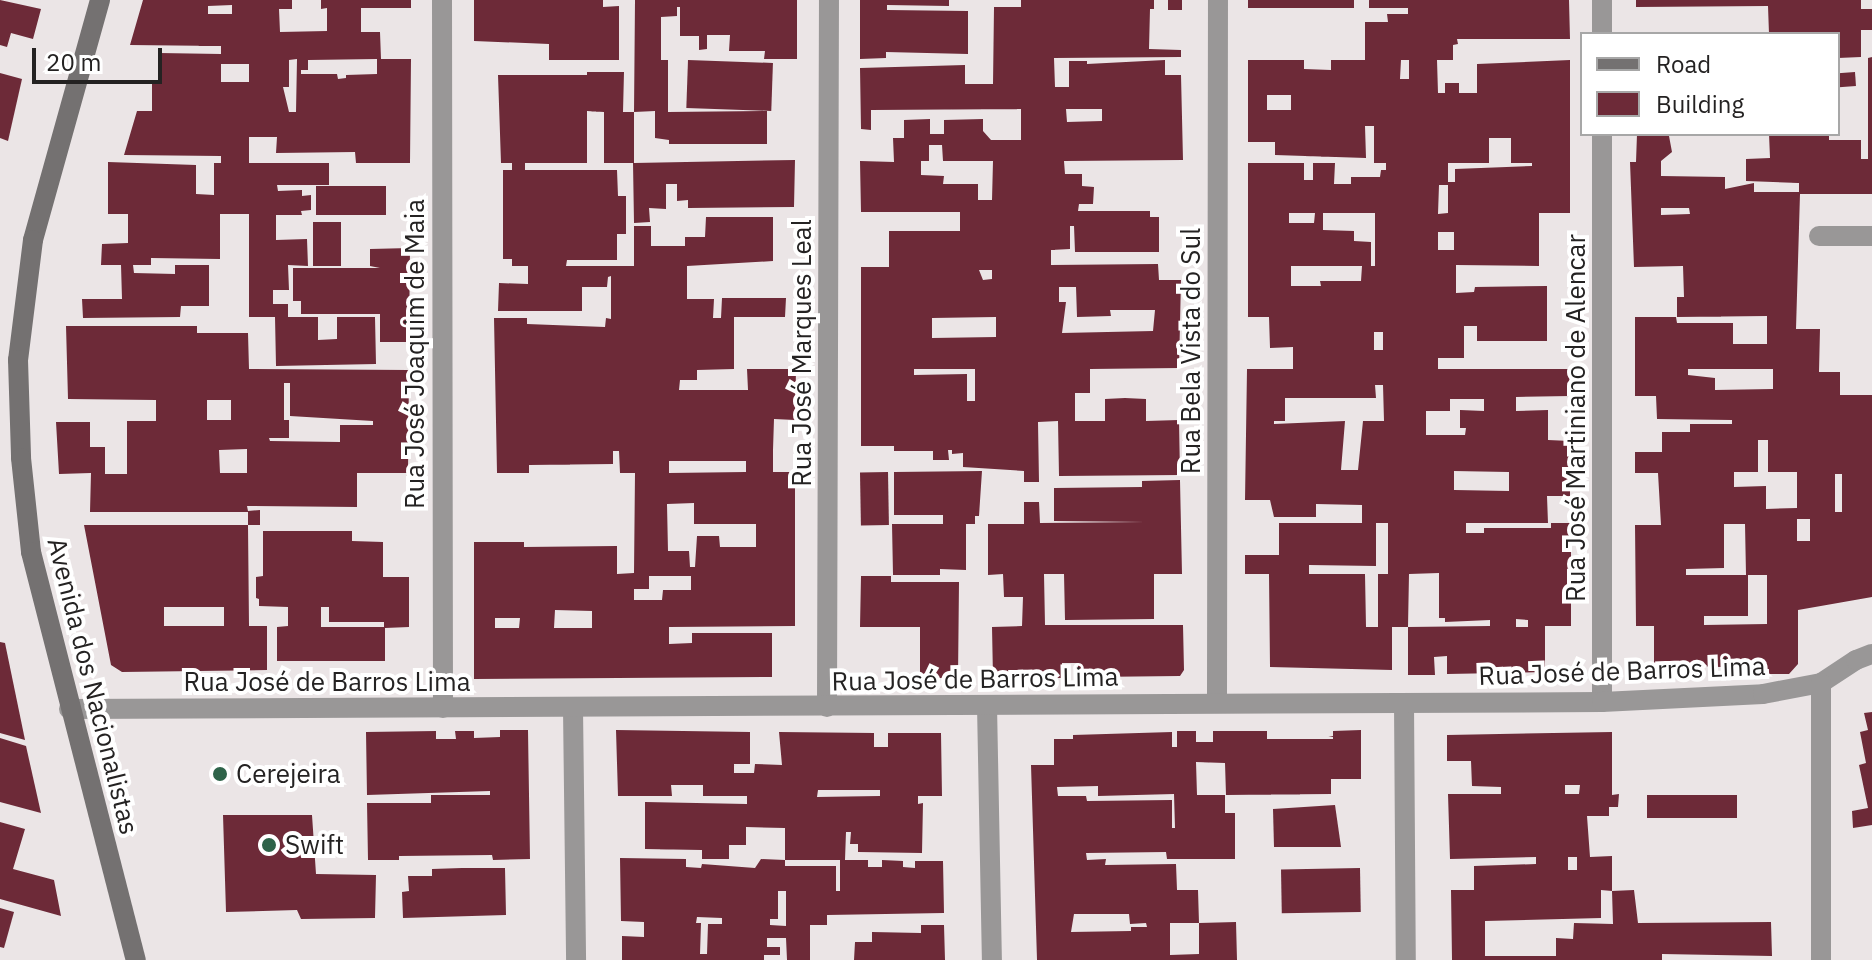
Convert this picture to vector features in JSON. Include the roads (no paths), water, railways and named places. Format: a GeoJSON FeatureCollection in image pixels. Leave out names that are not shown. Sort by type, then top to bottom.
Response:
{"type":"FeatureCollection","features":[{"type":"Feature","properties":{"kind":"main road","name":"Avenida dos Nacionalistas"},"geometry":{"type":"LineString","coordinates":[[100,0],[33,240],[18,360],[21,458],[31,552],[136,960]]}},
{"type":"Feature","properties":{"kind":"street","name":"Rua José Joaquim de Maia"},"geometry":{"type":"LineString","coordinates":[[442,0],[443,708]]}},
{"type":"Feature","properties":{"kind":"street","name":"Rua José Marques Leal"},"geometry":{"type":"LineString","coordinates":[[827,707],[829,0]]}},
{"type":"Feature","properties":{"kind":"street","name":"Rua Bela Vista do Sul"},"geometry":{"type":"LineString","coordinates":[[1217,702],[1218,0]]}},
{"type":"Feature","properties":{"kind":"street"},"geometry":{"type":"LineString","coordinates":[[1602,0],[1602,32]]}},
{"type":"Feature","properties":{"kind":"street","name":"Rua José Martiniano de Alencar"},"geometry":{"type":"LineString","coordinates":[[1602,136],[1602,702]]}},
{"type":"Feature","properties":{"kind":"street"},"geometry":{"type":"LineString","coordinates":[[1819,236],[1872,236]]}},
{"type":"Feature","properties":{"kind":"street","name":"Rua José de Barros Lima"},"geometry":{"type":"LineString","coordinates":[[69,709],[1602,702],[1763,694],[1821,683],[1856,660],[1872,654]]}},
{"type":"Feature","properties":{"kind":"street"},"geometry":{"type":"LineString","coordinates":[[1821,683],[1821,960]]}},
{"type":"Feature","properties":{"kind":"street"},"geometry":{"type":"LineString","coordinates":[[1404,703],[1406,960]]}},
{"type":"Feature","properties":{"kind":"street"},"geometry":{"type":"LineString","coordinates":[[987,705],[992,960]]}},
{"type":"Feature","properties":{"kind":"street"},"geometry":{"type":"LineString","coordinates":[[573,708],[576,960]]}},
{"type":"Feature","properties":{"kind":"place","name":"Cerejeira"},"geometry":{"type":"Point","coordinates":[220,774]}},
{"type":"Feature","properties":{"kind":"place","name":"Swift"},"geometry":{"type":"Point","coordinates":[269,845]}}]}
